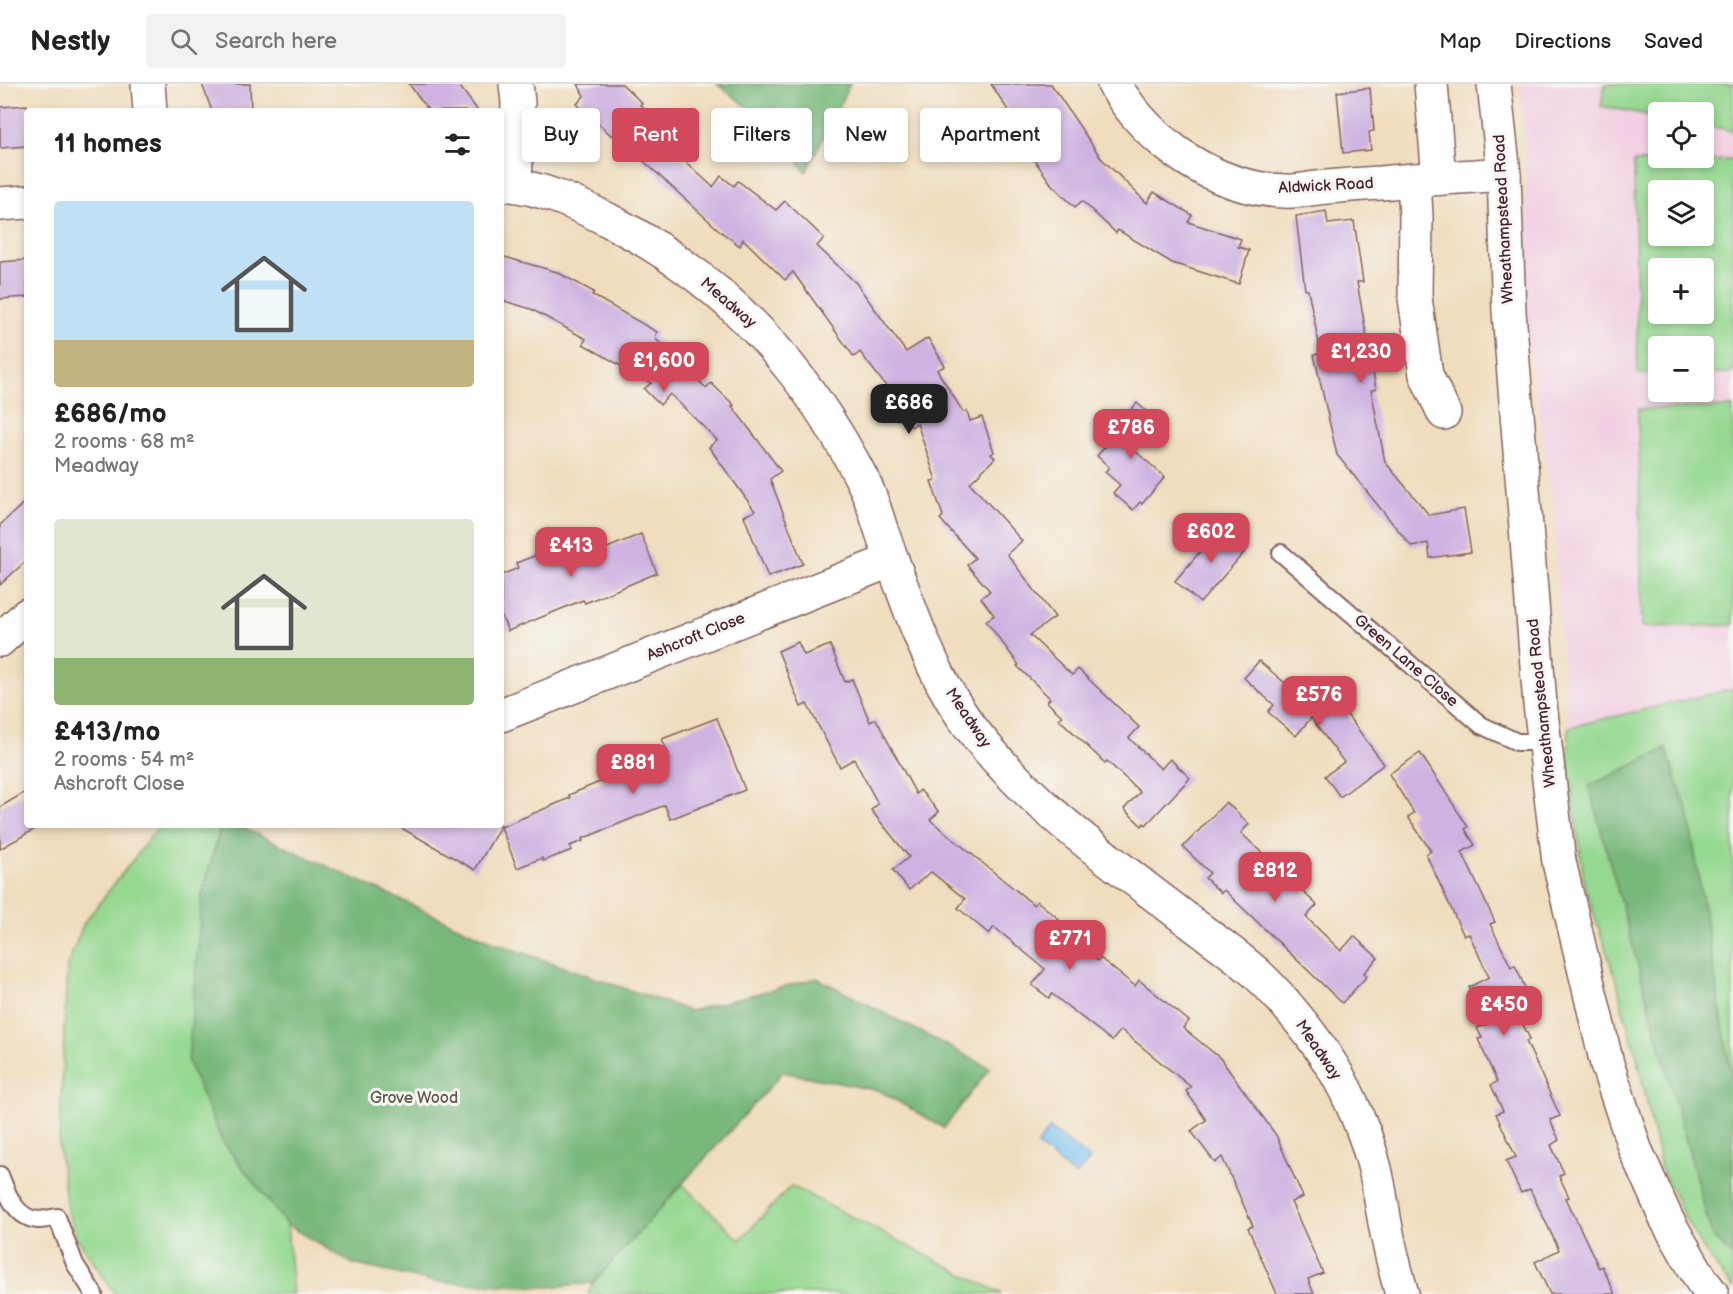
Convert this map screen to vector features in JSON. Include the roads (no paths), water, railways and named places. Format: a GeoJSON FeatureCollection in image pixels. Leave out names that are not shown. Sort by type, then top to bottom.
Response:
{"type":"FeatureCollection","features":[{"type":"Feature","properties":{"kind":"street"},"geometry":{"type":"LineString","coordinates":[[148,84],[150,108]]}},
{"type":"Feature","properties":{"kind":"street"},"geometry":{"type":"LineString","coordinates":[[508,185],[518,103],[516,84]]}},
{"type":"Feature","properties":{"kind":"street","name":"Aldwick Road"},"geometry":{"type":"LineString","coordinates":[[1114,84],[1143,123],[1170,148],[1209,172],[1242,185],[1286,191],[1504,174]]}},
{"type":"Feature","properties":{"kind":"street"},"geometry":{"type":"LineString","coordinates":[[1431,84],[1427,179],[1416,216],[1415,298],[1426,375],[1444,413]]}},
{"type":"Feature","properties":{"kind":"street","name":"Wheathampstead Road"},"geometry":{"type":"LineString","coordinates":[[1494,84],[1504,174],[1509,312],[1544,742],[1559,862],[1607,1064],[1635,1149],[1667,1220],[1712,1294]]}},
{"type":"Feature","properties":{"kind":"street","name":"Meadway"},"geometry":{"type":"LineString","coordinates":[[508,185],[571,201],[625,228],[683,264],[759,329],[798,376],[830,421],[866,486],[911,614],[962,716],[1002,765],[1065,826],[1256,973],[1298,1019],[1332,1066],[1360,1124],[1376,1170],[1386,1232],[1402,1294]]}},
{"type":"Feature","properties":{"kind":"street"},"geometry":{"type":"LineString","coordinates":[[0,204],[24,202]]}},
{"type":"Feature","properties":{"kind":"street","name":"Ashcroft Close"},"geometry":{"type":"LineString","coordinates":[[504,714],[892,560]]}},
{"type":"Feature","properties":{"kind":"street"},"geometry":{"type":"LineString","coordinates":[[0,640],[24,618]]}},
{"type":"Feature","properties":{"kind":"lane","name":"Green Lane Close"},"geometry":{"type":"LineString","coordinates":[[1281,553],[1481,725],[1517,742],[1544,742]]}},
{"type":"Feature","properties":{"kind":"lane"},"geometry":{"type":"LineString","coordinates":[[0,1175],[9,1199],[22,1214],[38,1220],[57,1217],[75,1264],[94,1294]]}},
{"type":"Feature","properties":{"kind":"water"},"geometry":{"type":"Polygon","coordinates":[[[1050,1128],[1090,1159],[1076,1176],[1037,1145],[1050,1128]]]}},
{"type":"Feature","properties":{"kind":"park label","name":"Grove Wood"},"geometry":{"type":"Point","coordinates":[414,1098]}}]}
